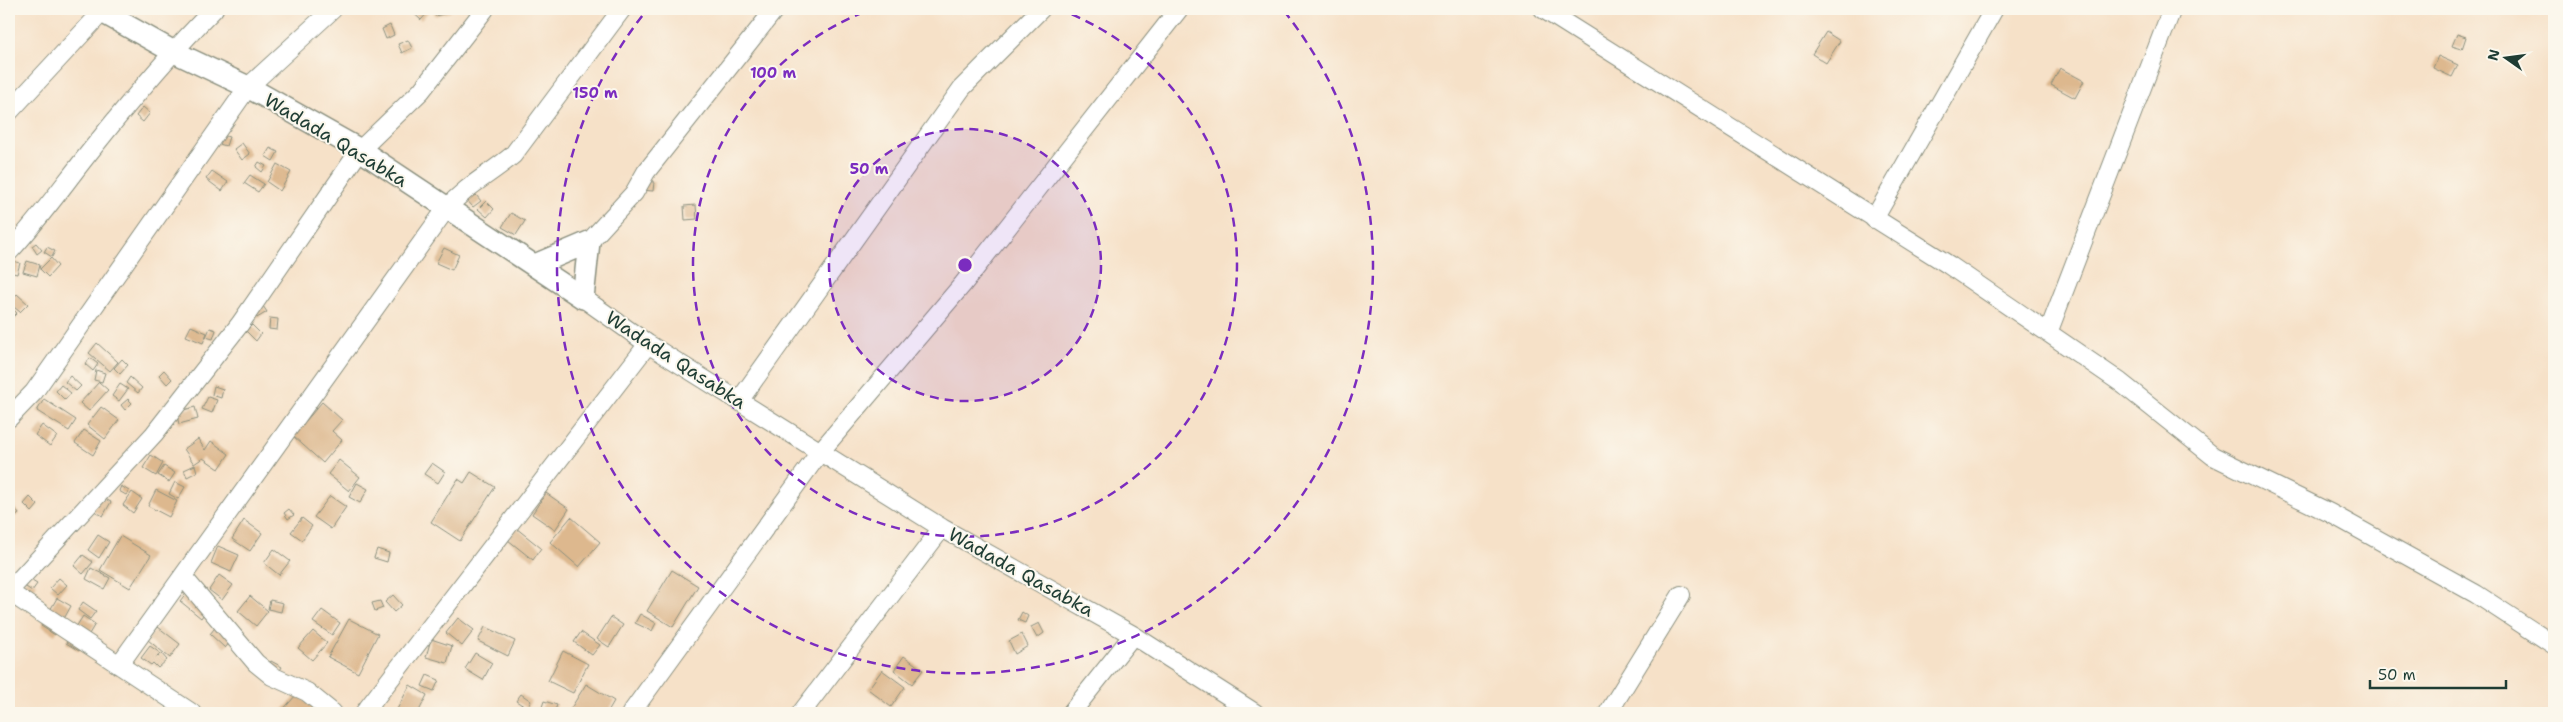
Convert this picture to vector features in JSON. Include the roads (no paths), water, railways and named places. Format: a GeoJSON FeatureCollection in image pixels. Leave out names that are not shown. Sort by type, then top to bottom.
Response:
{"type":"FeatureCollection","features":[{"type":"Feature","properties":{"kind":"street"},"geometry":{"type":"LineString","coordinates":[[9,252],[36,224],[91,150],[172,51],[214,9]]}},
{"type":"Feature","properties":{"kind":"street"},"geometry":{"type":"LineString","coordinates":[[9,418],[34,392],[248,87],[333,9]]}},
{"type":"Feature","properties":{"kind":"street"},"geometry":{"type":"LineString","coordinates":[[190,713],[9,591],[154,434],[240,324],[360,150],[421,91],[485,9]]}},
{"type":"Feature","properties":{"kind":"street"},"geometry":{"type":"LineString","coordinates":[[119,665],[184,578],[446,209],[461,192],[490,174],[512,155],[622,9]]}},
{"type":"Feature","properties":{"kind":"street"},"geometry":{"type":"LineString","coordinates":[[535,265],[589,242],[634,193],[646,172],[776,9]]}},
{"type":"Feature","properties":{"kind":"street"},"geometry":{"type":"LineString","coordinates":[[739,401],[962,88],[1041,9]]}},
{"type":"Feature","properties":{"kind":"street"},"geometry":{"type":"LineString","coordinates":[[631,713],[820,452],[963,284],[1179,9]]}},
{"type":"Feature","properties":{"kind":"street"},"geometry":{"type":"LineString","coordinates":[[1543,9],[1949,265],[2120,382],[2213,456],[2330,514],[2476,594],[2554,645]]}},
{"type":"Feature","properties":{"kind":"street"},"geometry":{"type":"LineString","coordinates":[[1874,219],[1994,9]]}},
{"type":"Feature","properties":{"kind":"street"},"geometry":{"type":"LineString","coordinates":[[2048,333],[2172,9]]}},
{"type":"Feature","properties":{"kind":"street"},"geometry":{"type":"LineString","coordinates":[[9,112],[99,10]]}},
{"type":"Feature","properties":{"kind":"street","name":"Wadada Qasabka"},"geometry":{"type":"LineString","coordinates":[[99,10],[172,51],[248,87],[360,150],[446,209],[535,265],[648,344],[942,528],[1133,634],[1255,713]]}},
{"type":"Feature","properties":{"kind":"street"},"geometry":{"type":"LineString","coordinates":[[583,298],[589,242]]}},
{"type":"Feature","properties":{"kind":"street"},"geometry":{"type":"LineString","coordinates":[[364,713],[648,344]]}},
{"type":"Feature","properties":{"kind":"street"},"geometry":{"type":"LineString","coordinates":[[802,713],[942,528]]}},
{"type":"Feature","properties":{"kind":"street"},"geometry":{"type":"LineString","coordinates":[[184,578],[256,663],[272,676],[307,692],[333,713]]}},
{"type":"Feature","properties":{"kind":"street"},"geometry":{"type":"LineString","coordinates":[[1608,713],[1681,595]]}},
{"type":"Feature","properties":{"kind":"street"},"geometry":{"type":"LineString","coordinates":[[1071,713],[1133,634]]}}]}
